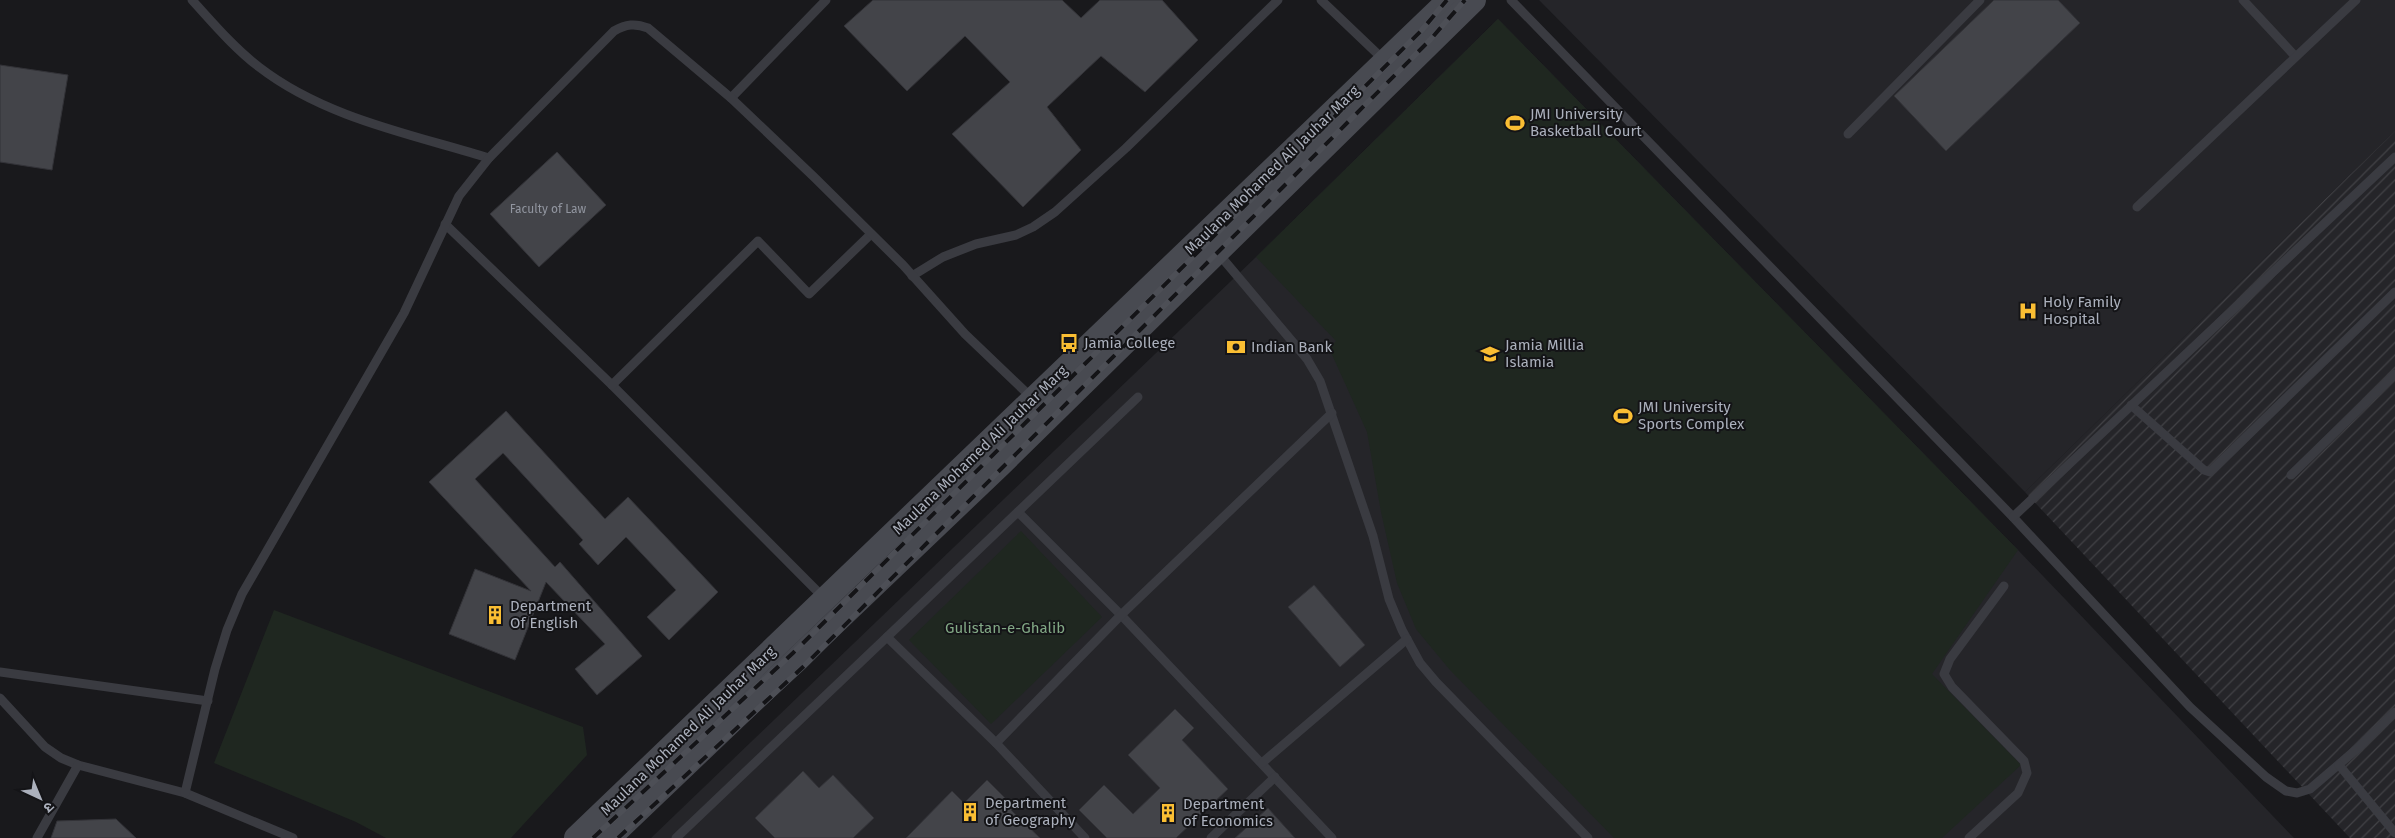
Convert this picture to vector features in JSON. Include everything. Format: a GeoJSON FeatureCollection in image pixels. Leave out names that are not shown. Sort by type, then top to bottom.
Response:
{"type":"FeatureCollection","features":[{"type":"Feature","properties":{"kind":"main road","name":"Maulana Mohamed Ali Jauhar Marg"},"geometry":{"type":"LineString","coordinates":[[576,838],[1449,0]]}},
{"type":"Feature","properties":{"kind":"main road","name":"Maulana Mohamed Ali Jauhar Marg"},"geometry":{"type":"LineString","coordinates":[[609,838],[924,537],[1474,0]]}},
{"type":"Feature","properties":{"kind":"main road"},"geometry":{"type":"LineString","coordinates":[[908,519],[924,537]]}},
{"type":"Feature","properties":{"kind":"lane"},"geometry":{"type":"LineString","coordinates":[[192,0],[239,50],[259,67],[306,97],[336,111],[489,158]]}},
{"type":"Feature","properties":{"kind":"lane"},"geometry":{"type":"LineString","coordinates":[[731,98],[826,0]]}},
{"type":"Feature","properties":{"kind":"lane"},"geometry":{"type":"LineString","coordinates":[[912,276],[943,257],[976,244],[1016,235],[1033,228],[1055,212],[1126,148],[1278,0]]}},
{"type":"Feature","properties":{"kind":"lane"},"geometry":{"type":"LineString","coordinates":[[1321,0],[1385,62]]}},
{"type":"Feature","properties":{"kind":"lane"},"geometry":{"type":"LineString","coordinates":[[1510,0],[2013,517],[2190,707],[2266,777],[2286,790],[2297,792],[2318,784],[2395,712]]}},
{"type":"Feature","properties":{"kind":"lane"},"geometry":{"type":"LineString","coordinates":[[1848,134],[1980,0]]}},
{"type":"Feature","properties":{"kind":"lane"},"geometry":{"type":"LineString","coordinates":[[2243,0],[2295,56]]}},
{"type":"Feature","properties":{"kind":"lane"},"geometry":{"type":"LineString","coordinates":[[2137,207],[2356,0]]}},
{"type":"Feature","properties":{"kind":"lane"},"geometry":{"type":"LineString","coordinates":[[185,793],[192,756],[217,661],[242,594],[404,313],[459,196],[489,158],[614,31],[629,24],[642,26],[656,33],[731,98],[871,234],[965,334],[1033,399]]}},
{"type":"Feature","properties":{"kind":"lane"},"geometry":{"type":"LineString","coordinates":[[2013,517],[2395,157]]}},
{"type":"Feature","properties":{"kind":"lane"},"geometry":{"type":"LineString","coordinates":[[445,224],[612,385],[825,600]]}},
{"type":"Feature","properties":{"kind":"lane"},"geometry":{"type":"LineString","coordinates":[[612,385],[758,241],[810,294],[871,234]]}},
{"type":"Feature","properties":{"kind":"lane"},"geometry":{"type":"LineString","coordinates":[[1218,252],[1307,359],[1320,381],[1373,536],[1388,598],[1420,663],[1436,682],[1588,838]]}},
{"type":"Feature","properties":{"kind":"lane"},"geometry":{"type":"LineString","coordinates":[[2131,405],[2204,470],[2210,472],[2395,292]]}},
{"type":"Feature","properties":{"kind":"lane"},"geometry":{"type":"LineString","coordinates":[[2291,475],[2395,374]]}},
{"type":"Feature","properties":{"kind":"lane"},"geometry":{"type":"LineString","coordinates":[[676,838],[1138,397]]}},
{"type":"Feature","properties":{"kind":"lane"},"geometry":{"type":"LineString","coordinates":[[996,743],[1121,615],[1332,413]]}},
{"type":"Feature","properties":{"kind":"lane"},"geometry":{"type":"LineString","coordinates":[[1018,512],[1121,615],[1332,838]]}},
{"type":"Feature","properties":{"kind":"lane"},"geometry":{"type":"LineString","coordinates":[[1969,838],[2018,793],[2027,773],[2024,761],[1952,688],[1944,674],[1950,659],[2004,586]]}},
{"type":"Feature","properties":{"kind":"lane"},"geometry":{"type":"LineString","coordinates":[[887,637],[996,743],[1085,838]]}},
{"type":"Feature","properties":{"kind":"lane"},"geometry":{"type":"LineString","coordinates":[[1262,763],[1407,639]]}},
{"type":"Feature","properties":{"kind":"lane"},"geometry":{"type":"LineString","coordinates":[[0,672],[208,701]]}},
{"type":"Feature","properties":{"kind":"lane"},"geometry":{"type":"LineString","coordinates":[[0,698],[45,747],[61,758],[78,765],[185,793],[293,838]]}},
{"type":"Feature","properties":{"kind":"lane"},"geometry":{"type":"LineString","coordinates":[[37,838],[78,765]]}},
{"type":"Feature","properties":{"kind":"lane"},"geometry":{"type":"LineString","coordinates":[[2338,765],[2395,833]]}},
{"type":"Feature","properties":{"kind":"lane"},"geometry":{"type":"LineString","coordinates":[[1211,838],[1275,777]]}},
{"type":"Feature","properties":{"kind":"shaded area","name":"Holy Family Hospital"},"geometry":{"type":"Polygon","coordinates":[[[1539,0],[2395,0],[2395,131],[2025,492],[1539,0]]]}},
{"type":"Feature","properties":{"kind":"shaded area","name":"Jamia Millia Islamia"},"geometry":{"type":"Polygon","coordinates":[[[1498,19],[2018,550],[2294,838],[651,838],[1256,257],[1498,19]]]}},
{"type":"Feature","properties":{"kind":"shaded area"},"geometry":{"type":"Polygon","coordinates":[[[2395,131],[2395,838],[2350,838],[2025,492],[2395,131]]]}},
{"type":"Feature","properties":{"kind":"green space","name":"JMI University Sports Complex"},"geometry":{"type":"Polygon","coordinates":[[[1498,19],[2018,550],[1932,674],[2021,765],[1942,838],[1614,838],[1450,670],[1416,629],[1397,583],[1381,512],[1367,432],[1329,348],[1336,341],[1256,257],[1498,19]]]}},
{"type":"Feature","properties":{"kind":"green space","name":"Gulistan-e-Ghalib"},"geometry":{"type":"Polygon","coordinates":[[[1021,531],[1102,617],[991,724],[909,640],[1021,531]]]}},
{"type":"Feature","properties":{"kind":"green space"},"geometry":{"type":"Polygon","coordinates":[[[274,610],[583,727],[587,755],[511,838],[386,838],[356,822],[214,763],[274,610]]]}},
{"type":"Feature","properties":{"kind":"building"},"geometry":{"type":"Polygon","coordinates":[[[873,0],[1062,0],[1081,18],[1100,0],[1162,0],[1198,40],[1145,92],[1101,56],[1047,107],[1081,150],[1023,207],[952,134],[1010,82],[965,36],[907,91],[844,26],[873,0]]]}},
{"type":"Feature","properties":{"kind":"building"},"geometry":{"type":"Polygon","coordinates":[[[1994,0],[2058,0],[2080,23],[1946,151],[1894,96],[1994,0]]]}},
{"type":"Feature","properties":{"kind":"building"},"geometry":{"type":"Polygon","coordinates":[[[0,65],[68,75],[52,170],[0,162],[0,65]]]}},
{"type":"Feature","properties":{"kind":"building"},"geometry":{"type":"Polygon","coordinates":[[[557,152],[606,205],[539,267],[490,214],[557,152]]]}},
{"type":"Feature","properties":{"kind":"building"},"geometry":{"type":"Polygon","coordinates":[[[506,411],[605,519],[628,497],[718,592],[669,640],[647,617],[676,590],[626,537],[598,565],[579,544],[583,540],[503,453],[475,479],[555,567],[560,562],[642,656],[597,695],[575,669],[605,644],[546,582],[515,660],[449,634],[475,569],[531,591],[429,482],[506,411]]]}},
{"type":"Feature","properties":{"kind":"building"},"geometry":{"type":"Polygon","coordinates":[[[1314,585],[1365,645],[1340,667],[1288,607],[1314,585]]]}},
{"type":"Feature","properties":{"kind":"building"},"geometry":{"type":"Polygon","coordinates":[[[1175,709],[1194,728],[1182,740],[1228,789],[1176,838],[1107,838],[1079,810],[1104,785],[1133,814],[1160,788],[1128,755],[1175,709]]]}},
{"type":"Feature","properties":{"kind":"building"},"geometry":{"type":"Polygon","coordinates":[[[803,771],[819,788],[833,775],[874,818],[853,838],[775,838],[755,818],[803,771]]]}},
{"type":"Feature","properties":{"kind":"building","name":"Department of Geography"},"geometry":{"type":"Polygon","coordinates":[[[987,780],[1014,807],[1011,810],[1040,838],[906,838],[952,791],[964,803],[987,780]]]}},
{"type":"Feature","properties":{"kind":"building"},"geometry":{"type":"Polygon","coordinates":[[[1268,808],[1295,838],[1235,838],[1268,808]]]}},
{"type":"Feature","properties":{"kind":"building"},"geometry":{"type":"Polygon","coordinates":[[[116,819],[136,838],[51,838],[57,821],[116,819]]]}},
{"type":"Feature","properties":{"kind":"railway"},"geometry":{"type":"LineString","coordinates":[[593,838],[793,653],[1421,31],[1447,0]]}},
{"type":"Feature","properties":{"kind":"railway"},"geometry":{"type":"LineString","coordinates":[[618,838],[804,666],[1430,40],[1465,0]]}},
{"type":"Feature","properties":{"kind":"place","name":"JMI University Basketball Court"},"geometry":{"type":"Point","coordinates":[1515,123]}},
{"type":"Feature","properties":{"kind":"place","name":"Holy Family Hospital"},"geometry":{"type":"Point","coordinates":[2028,311]}},
{"type":"Feature","properties":{"kind":"place","name":"Jamia College"},"geometry":{"type":"Point","coordinates":[1069,343]}},
{"type":"Feature","properties":{"kind":"place","name":"Indian Bank"},"geometry":{"type":"Point","coordinates":[1236,347]}},
{"type":"Feature","properties":{"kind":"place","name":"Jamia Millia Islamia"},"geometry":{"type":"Point","coordinates":[1490,354]}},
{"type":"Feature","properties":{"kind":"place","name":"JMI University Sports Complex"},"geometry":{"type":"Point","coordinates":[1623,416]}},
{"type":"Feature","properties":{"kind":"place","name":"Department Of English"},"geometry":{"type":"Point","coordinates":[495,615]}},
{"type":"Feature","properties":{"kind":"place","name":"Department of Geography"},"geometry":{"type":"Point","coordinates":[970,812]}},
{"type":"Feature","properties":{"kind":"place","name":"Department of Economics"},"geometry":{"type":"Point","coordinates":[1168,813]}}]}
